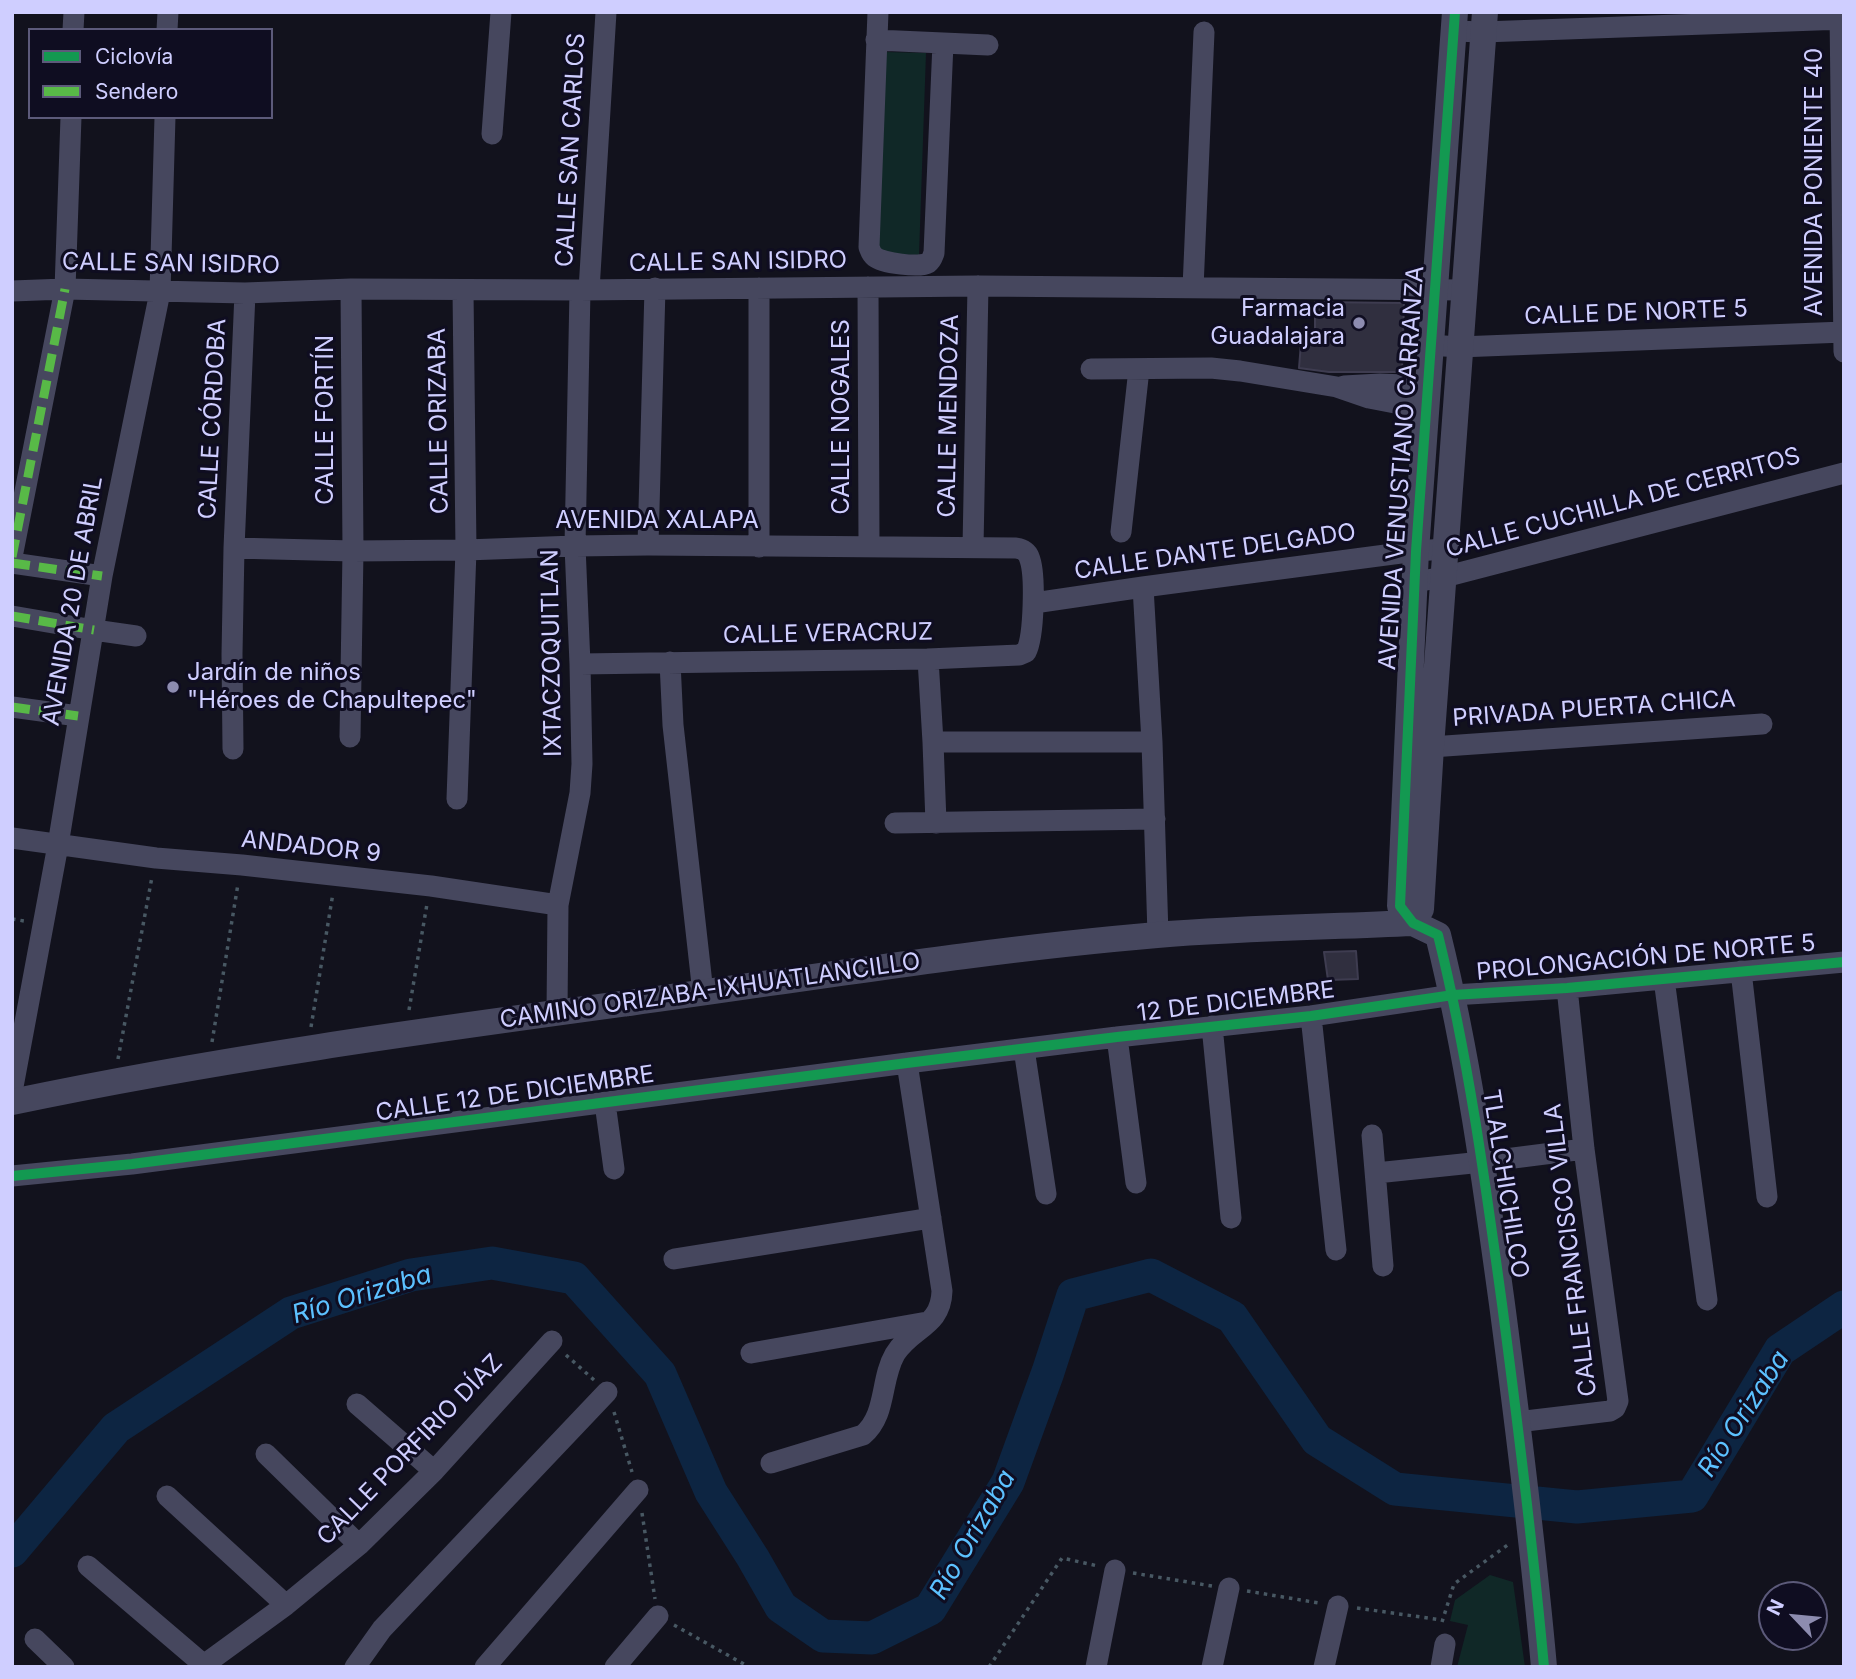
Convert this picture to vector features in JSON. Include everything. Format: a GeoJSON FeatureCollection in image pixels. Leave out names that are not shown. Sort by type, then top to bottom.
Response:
{"type":"FeatureCollection","features":[{"type":"Feature","properties":{"kind":"street"},"geometry":{"type":"LineString","coordinates":[[492,134],[501,12]]}},
{"type":"Feature","properties":{"kind":"street","name":"CALLE SAN CARLOS"},"geometry":{"type":"LineString","coordinates":[[585,290],[606,12]]}},
{"type":"Feature","properties":{"kind":"street"},"geometry":{"type":"LineString","coordinates":[[878,12],[869,247],[875,257],[882,261],[921,265],[932,259],[935,247],[943,43]]}},
{"type":"Feature","properties":{"kind":"street"},"geometry":{"type":"LineString","coordinates":[[1454,22],[1842,17]]}},
{"type":"Feature","properties":{"kind":"street","name":"AVENIDA PONIENTE 40"},"geometry":{"type":"LineString","coordinates":[[1842,17],[1843,338]]}},
{"type":"Feature","properties":{"kind":"street","name":"AVENIDA VENUSTIANO CARRANZA"},"geometry":{"type":"LineString","coordinates":[[1454,22],[1416,551],[1400,906],[1413,923],[1421,909],[1484,22]]}},
{"type":"Feature","properties":{"kind":"street"},"geometry":{"type":"LineString","coordinates":[[1192,288],[1204,32]]}},
{"type":"Feature","properties":{"kind":"street"},"geometry":{"type":"LineString","coordinates":[[876,40],[988,45]]}},
{"type":"Feature","properties":{"kind":"street"},"geometry":{"type":"LineString","coordinates":[[12,557],[65,289],[71,119]]}},
{"type":"Feature","properties":{"kind":"street","name":"AVENIDA 20 DE ABRIL"},"geometry":{"type":"LineString","coordinates":[[12,1092],[58,845],[102,576],[160,292],[165,119]]}},
{"type":"Feature","properties":{"kind":"street","name":"CALLE SAN ISIDRO"},"geometry":{"type":"LineString","coordinates":[[12,290],[245,293],[351,289],[585,290],[978,286],[1464,290]]}},
{"type":"Feature","properties":{"kind":"street","name":"CALLE MENDOZA"},"geometry":{"type":"LineString","coordinates":[[973,547],[978,286]]}},
{"type":"Feature","properties":{"kind":"street","name":"CALLE NOGALES"},"geometry":{"type":"LineString","coordinates":[[868,287],[869,547]]}},
{"type":"Feature","properties":{"kind":"street"},"geometry":{"type":"LineString","coordinates":[[649,545],[654,288]]}},
{"type":"Feature","properties":{"kind":"street"},"geometry":{"type":"LineString","coordinates":[[759,288],[759,547]]}},
{"type":"Feature","properties":{"kind":"street","name":"CALLE FORTÍN"},"geometry":{"type":"LineString","coordinates":[[350,737],[353,551],[351,289]]}},
{"type":"Feature","properties":{"kind":"street","name":"CALLE ORIZABA"},"geometry":{"type":"LineString","coordinates":[[457,799],[466,550],[463,290]]}},
{"type":"Feature","properties":{"kind":"street","name":"IXTACZOQUITLAN"},"geometry":{"type":"LineString","coordinates":[[557,1013],[558,905],[580,793],[582,765],[575,546],[585,290]]}},
{"type":"Feature","properties":{"kind":"street","name":"CALLE CÓRDOBA"},"geometry":{"type":"LineString","coordinates":[[233,749],[234,548],[245,293]]}},
{"type":"Feature","properties":{"kind":"street","name":"CALLE DE NORTE 5"},"geometry":{"type":"LineString","coordinates":[[1430,345],[1459,347],[1843,338]]}},
{"type":"Feature","properties":{"kind":"street"},"geometry":{"type":"LineString","coordinates":[[1091,369],[1240,370],[1337,387],[1380,383],[1428,397]]}},
{"type":"Feature","properties":{"kind":"street"},"geometry":{"type":"LineString","coordinates":[[1121,532],[1139,369]]}},
{"type":"Feature","properties":{"kind":"street","name":"CALLE CUCHILLA DE CERRITOS"},"geometry":{"type":"LineString","coordinates":[[1415,582],[1444,577],[1844,473]]}},
{"type":"Feature","properties":{"kind":"street","name":"AVENIDA XALAPA"},"geometry":{"type":"LineString","coordinates":[[234,548],[353,551],[649,545],[1016,548],[1026,552],[1030,559],[1034,604]]}},
{"type":"Feature","properties":{"kind":"street","name":"CALLE DANTE DELGADO"},"geometry":{"type":"LineString","coordinates":[[1034,604],[1143,587],[1445,548]]}},
{"type":"Feature","properties":{"kind":"street"},"geometry":{"type":"LineString","coordinates":[[12,563],[102,576]]}},
{"type":"Feature","properties":{"kind":"street"},"geometry":{"type":"LineString","coordinates":[[1143,587],[1152,743],[1158,935]]}},
{"type":"Feature","properties":{"kind":"street","name":"CALLE VERACRUZ"},"geometry":{"type":"LineString","coordinates":[[580,664],[928,659],[1025,654],[1030,645],[1034,604]]}},
{"type":"Feature","properties":{"kind":"street"},"geometry":{"type":"LineString","coordinates":[[12,616],[136,636]]}},
{"type":"Feature","properties":{"kind":"street"},"geometry":{"type":"LineString","coordinates":[[928,659],[936,823]]}},
{"type":"Feature","properties":{"kind":"street"},"geometry":{"type":"LineString","coordinates":[[670,662],[673,725],[704,993]]}},
{"type":"Feature","properties":{"kind":"street"},"geometry":{"type":"LineString","coordinates":[[12,707],[78,716]]}},
{"type":"Feature","properties":{"kind":"street","name":"PRIVADA PUERTA CHICA"},"geometry":{"type":"LineString","coordinates":[[1431,747],[1762,724]]}},
{"type":"Feature","properties":{"kind":"street"},"geometry":{"type":"LineString","coordinates":[[933,742],[1152,743]]}},
{"type":"Feature","properties":{"kind":"street"},"geometry":{"type":"LineString","coordinates":[[895,823],[1155,819]]}},
{"type":"Feature","properties":{"kind":"street","name":"ANDADOR 9"},"geometry":{"type":"LineString","coordinates":[[12,838],[156,858],[430,886],[558,905]]}},
{"type":"Feature","properties":{"kind":"street","name":"CAMINO ORIZABA-IXHUATLANCILLO"},"geometry":{"type":"LineString","coordinates":[[12,1102],[114,1080],[405,1033],[925,960],[1158,935],[1413,923]]}},
{"type":"Feature","properties":{"kind":"street","name":"TLALCHICHILCO"},"geometry":{"type":"LineString","coordinates":[[1413,923],[1437,935],[1453,995],[1482,1162],[1530,1524],[1544,1667]]}},
{"type":"Feature","properties":{"kind":"street","name":"PROLONGACIÓN DE NORTE 5"},"geometry":{"type":"LineString","coordinates":[[1453,995],[1567,988],[1844,962]]}},
{"type":"Feature","properties":{"kind":"street"},"geometry":{"type":"LineString","coordinates":[[1741,971],[1767,1197]]}},
{"type":"Feature","properties":{"kind":"street"},"geometry":{"type":"LineString","coordinates":[[1664,979],[1707,1300]]}},
{"type":"Feature","properties":{"kind":"street","name":"CALLE FRANCISCO VILLA"},"geometry":{"type":"LineString","coordinates":[[1517,1422],[1610,1411],[1618,1401],[1584,1149],[1567,988]]}},
{"type":"Feature","properties":{"kind":"street","name":"12 DE DICIEMBRE"},"geometry":{"type":"LineString","coordinates":[[1024,1049],[1311,1016],[1453,995]]}},
{"type":"Feature","properties":{"kind":"street"},"geometry":{"type":"LineString","coordinates":[[1311,1016],[1336,1250]]}},
{"type":"Feature","properties":{"kind":"street"},"geometry":{"type":"LineString","coordinates":[[1212,1026],[1231,1218]]}},
{"type":"Feature","properties":{"kind":"street"},"geometry":{"type":"LineString","coordinates":[[1117,1037],[1136,1183]]}},
{"type":"Feature","properties":{"kind":"street"},"geometry":{"type":"LineString","coordinates":[[1024,1049],[1046,1195]]}},
{"type":"Feature","properties":{"kind":"street","name":"CALLE 12 DE DICIEMBRE"},"geometry":{"type":"LineString","coordinates":[[12,1176],[145,1163],[1024,1049]]}},
{"type":"Feature","properties":{"kind":"street"},"geometry":{"type":"LineString","coordinates":[[771,1464],[863,1435],[872,1428],[888,1369],[895,1355],[904,1343],[937,1314],[942,1303],[907,1063]]}},
{"type":"Feature","properties":{"kind":"street"},"geometry":{"type":"LineString","coordinates":[[605,1103],[614,1169]]}},
{"type":"Feature","properties":{"kind":"street"},"geometry":{"type":"LineString","coordinates":[[1372,1135],[1383,1266]]}},
{"type":"Feature","properties":{"kind":"street"},"geometry":{"type":"LineString","coordinates":[[1376,1173],[1584,1149]]}},
{"type":"Feature","properties":{"kind":"street"},"geometry":{"type":"LineString","coordinates":[[674,1259],[931,1218]]}},
{"type":"Feature","properties":{"kind":"street"},"geometry":{"type":"LineString","coordinates":[[751,1353],[929,1322]]}},
{"type":"Feature","properties":{"kind":"street","name":"CALLE PORFIRIO DÍAZ"},"geometry":{"type":"LineString","coordinates":[[202,1666],[286,1605],[359,1545],[434,1471],[552,1341]]}},
{"type":"Feature","properties":{"kind":"street"},"geometry":{"type":"LineString","coordinates":[[355,1667],[382,1629],[607,1392]]}},
{"type":"Feature","properties":{"kind":"street"},"geometry":{"type":"LineString","coordinates":[[357,1404],[434,1471]]}},
{"type":"Feature","properties":{"kind":"street"},"geometry":{"type":"LineString","coordinates":[[266,1454],[359,1545]]}},
{"type":"Feature","properties":{"kind":"street"},"geometry":{"type":"LineString","coordinates":[[485,1667],[638,1490]]}},
{"type":"Feature","properties":{"kind":"street"},"geometry":{"type":"LineString","coordinates":[[167,1496],[286,1605]]}},
{"type":"Feature","properties":{"kind":"street"},"geometry":{"type":"LineString","coordinates":[[89,1566],[202,1666]]}},
{"type":"Feature","properties":{"kind":"street"},"geometry":{"type":"LineString","coordinates":[[1096,1667],[1115,1570]]}},
{"type":"Feature","properties":{"kind":"street"},"geometry":{"type":"LineString","coordinates":[[1212,1667],[1229,1588]]}},
{"type":"Feature","properties":{"kind":"street"},"geometry":{"type":"LineString","coordinates":[[1324,1667],[1338,1606]]}},
{"type":"Feature","properties":{"kind":"street"},"geometry":{"type":"LineString","coordinates":[[615,1667],[658,1616]]}},
{"type":"Feature","properties":{"kind":"street"},"geometry":{"type":"LineString","coordinates":[[35,1639],[64,1667]]}},
{"type":"Feature","properties":{"kind":"street"},"geometry":{"type":"LineString","coordinates":[[1441,1667],[1446,1644]]}},
{"type":"Feature","properties":{"kind":"path"},"geometry":{"type":"LineString","coordinates":[[114,1080],[156,858]]}},
{"type":"Feature","properties":{"kind":"path"},"geometry":{"type":"LineString","coordinates":[[208,1065],[242,865]]}},
{"type":"Feature","properties":{"kind":"path"},"geometry":{"type":"LineString","coordinates":[[308,1049],[336,877]]}},
{"type":"Feature","properties":{"kind":"path"},"geometry":{"type":"LineString","coordinates":[[405,1033],[430,886]]}},
{"type":"Feature","properties":{"kind":"path"},"geometry":{"type":"LineString","coordinates":[[1446,1644],[1442,1620],[1454,1584],[1530,1524]]}},
{"type":"Feature","properties":{"kind":"path"},"geometry":{"type":"LineString","coordinates":[[989,1667],[1062,1558],[1115,1570],[1442,1620]]}},
{"type":"Feature","properties":{"kind":"green space"},"geometry":{"type":"Polygon","coordinates":[[[885,52],[926,53],[919,255],[878,254],[885,52]]]}},
{"type":"Feature","properties":{"kind":"green space"},"geometry":{"type":"Polygon","coordinates":[[[1490,1575],[1513,1582],[1525,1667],[1457,1667],[1468,1625],[1450,1621],[1455,1600],[1490,1575]]]}},
{"type":"Feature","properties":{"kind":"building","name":"Farmacia Guadalajara"},"geometry":{"type":"Polygon","coordinates":[[[1315,302],[1404,303],[1402,372],[1329,372],[1299,368],[1301,343],[1315,344],[1315,302]]]}},
{"type":"Feature","properties":{"kind":"building"},"geometry":{"type":"Polygon","coordinates":[[[1356,951],[1358,979],[1328,980],[1324,952],[1356,951]]]}},
{"type":"Feature","properties":{"kind":"waterway","name":"Río Orizaba"},"geometry":{"type":"LineString","coordinates":[[12,1551],[116,1428],[291,1313],[411,1275],[492,1263],[574,1278],[660,1374],[711,1492],[781,1607],[823,1636],[872,1638],[930,1609],[1008,1482],[1073,1295],[1151,1275],[1232,1317],[1317,1440],[1395,1489],[1577,1507],[1692,1496],[1780,1350],[1844,1307]]}},
{"type":"Feature","properties":{"kind":"marked path"},"geometry":{"type":"LineString","coordinates":[[12,557],[65,289]]}},
{"type":"Feature","properties":{"kind":"marked path"},"geometry":{"type":"LineString","coordinates":[[12,563],[102,576]]}},
{"type":"Feature","properties":{"kind":"marked path"},"geometry":{"type":"LineString","coordinates":[[12,616],[94,630]]}},
{"type":"Feature","properties":{"kind":"marked path"},"geometry":{"type":"LineString","coordinates":[[12,707],[78,716]]}},
{"type":"Feature","properties":{"kind":"cycle path"},"geometry":{"type":"LineString","coordinates":[[1455,12],[1416,551],[1400,906],[1413,923],[1438,935],[1467,1072],[1502,1304],[1544,1667]]}},
{"type":"Feature","properties":{"kind":"cycle path"},"geometry":{"type":"LineString","coordinates":[[12,1176],[132,1164],[1117,1037],[1311,1016],[1453,995],[1567,988],[1844,962]]}},
{"type":"Feature","properties":{"kind":"place","name":"Farmacia Guadalajara"},"geometry":{"type":"Point","coordinates":[1359,323]}},
{"type":"Feature","properties":{"kind":"place","name":"Jardín de niños \"Héroes de Chapultepec\""},"geometry":{"type":"Point","coordinates":[173,687]}}]}
